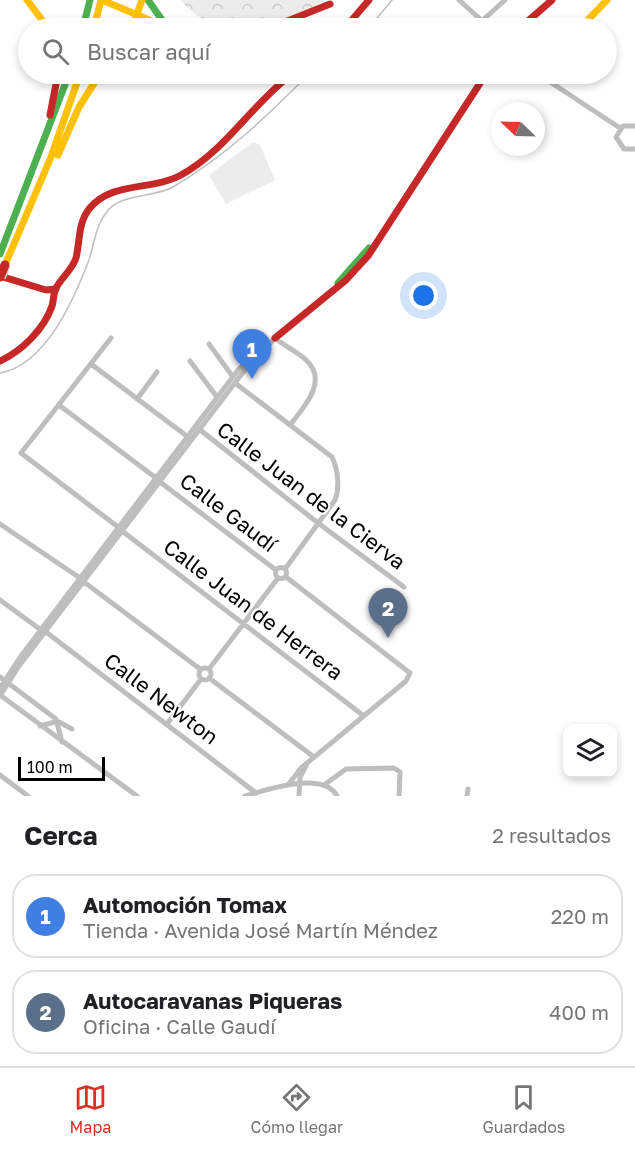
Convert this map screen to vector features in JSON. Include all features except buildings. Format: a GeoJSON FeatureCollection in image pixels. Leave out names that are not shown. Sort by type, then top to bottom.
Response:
{"type":"FeatureCollection","features":[{"type":"Feature","properties":{"kind":"main road"},"geometry":{"type":"LineString","coordinates":[[27,0],[40,18]]}},
{"type":"Feature","properties":{"kind":"main road"},"geometry":{"type":"LineString","coordinates":[[85,18],[90,0]]}},
{"type":"Feature","properties":{"kind":"main road"},"geometry":{"type":"LineString","coordinates":[[96,18],[101,0],[145,18]]}},
{"type":"Feature","properties":{"kind":"main road"},"geometry":{"type":"LineString","coordinates":[[137,18],[142,0]]}},
{"type":"Feature","properties":{"kind":"main road"},"geometry":{"type":"LineString","coordinates":[[148,0],[161,18]]}},
{"type":"Feature","properties":{"kind":"main road"},"geometry":{"type":"LineString","coordinates":[[354,18],[369,0]]}},
{"type":"Feature","properties":{"kind":"main road"},"geometry":{"type":"LineString","coordinates":[[531,18],[552,0]]}},
{"type":"Feature","properties":{"kind":"main road"},"geometry":{"type":"LineString","coordinates":[[590,18],[607,0]]}},
{"type":"Feature","properties":{"kind":"main road"},"geometry":{"type":"LineString","coordinates":[[294,18],[333,2]]}},
{"type":"Feature","properties":{"kind":"main road"},"geometry":{"type":"LineString","coordinates":[[307,18],[333,2]]}},
{"type":"Feature","properties":{"kind":"main road"},"geometry":{"type":"LineString","coordinates":[[45,141],[56,84]]}},
{"type":"Feature","properties":{"kind":"main road"},"geometry":{"type":"LineString","coordinates":[[0,254],[65,84]]}},
{"type":"Feature","properties":{"kind":"main road"},"geometry":{"type":"LineString","coordinates":[[56,289],[46,290],[0,277],[41,183],[76,84]]}},
{"type":"Feature","properties":{"kind":"main road"},"geometry":{"type":"LineString","coordinates":[[41,183],[57,158],[79,107],[94,84]]}},
{"type":"Feature","properties":{"kind":"main road"},"geometry":{"type":"LineString","coordinates":[[0,361],[13,356],[33,336],[52,306],[56,289],[74,262],[83,221],[93,205],[107,195],[120,190],[158,184],[182,175],[222,140],[257,102],[280,84]]}},
{"type":"Feature","properties":{"kind":"main road"},"geometry":{"type":"LineString","coordinates":[[275,338],[333,290],[383,233],[480,84]]}},
{"type":"Feature","properties":{"kind":"street"},"geometry":{"type":"LineString","coordinates":[[459,0],[481,18]]}},
{"type":"Feature","properties":{"kind":"street"},"geometry":{"type":"LineString","coordinates":[[467,6],[474,0]]}},
{"type":"Feature","properties":{"kind":"street"},"geometry":{"type":"LineString","coordinates":[[485,18],[505,0]]}},
{"type":"Feature","properties":{"kind":"street"},"geometry":{"type":"LineString","coordinates":[[553,84],[620,128]]}},
{"type":"Feature","properties":{"kind":"street"},"geometry":{"type":"LineString","coordinates":[[620,128],[627,125],[635,126]]}},
{"type":"Feature","properties":{"kind":"street"},"geometry":{"type":"LineString","coordinates":[[620,128],[617,142],[624,149],[634,149],[635,158]]}},
{"type":"Feature","properties":{"kind":"street"},"geometry":{"type":"LineString","coordinates":[[59,405],[111,338]]}},
{"type":"Feature","properties":{"kind":"street"},"geometry":{"type":"LineString","coordinates":[[137,796],[0,695],[4,680],[200,429],[248,358],[275,338]]}},
{"type":"Feature","properties":{"kind":"street"},"geometry":{"type":"LineString","coordinates":[[158,480],[166,465],[218,397],[275,338]]}},
{"type":"Feature","properties":{"kind":"street"},"geometry":{"type":"LineString","coordinates":[[275,338],[306,360],[316,376],[314,390],[290,425]]}},
{"type":"Feature","properties":{"kind":"street"},"geometry":{"type":"LineString","coordinates":[[209,344],[234,380],[332,457],[336,470],[337,494],[285,569],[286,577],[278,578],[209,669],[209,678]]}},
{"type":"Feature","properties":{"kind":"street"},"geometry":{"type":"LineString","coordinates":[[190,361],[218,397]]}},
{"type":"Feature","properties":{"kind":"street"},"geometry":{"type":"LineString","coordinates":[[91,364],[188,437]]}},
{"type":"Feature","properties":{"kind":"street"},"geometry":{"type":"LineString","coordinates":[[137,399],[158,372]]}},
{"type":"Feature","properties":{"kind":"street","name":"Calle Juan de Herrera"},"geometry":{"type":"LineString","coordinates":[[59,405],[21,453],[364,716]]}},
{"type":"Feature","properties":{"kind":"street","name":"Calle Gaudí"},"geometry":{"type":"LineString","coordinates":[[59,405],[276,570]]}},
{"type":"Feature","properties":{"kind":"street","name":"Calle Juan de la Cierva"},"geometry":{"type":"LineString","coordinates":[[200,429],[318,523],[404,587]]}},
{"type":"Feature","properties":{"kind":"street"},"geometry":{"type":"LineString","coordinates":[[182,452],[188,437]]}},
{"type":"Feature","properties":{"kind":"street"},"geometry":{"type":"LineString","coordinates":[[0,524],[82,580],[200,669],[209,669]]}},
{"type":"Feature","properties":{"kind":"street"},"geometry":{"type":"LineString","coordinates":[[82,580],[90,564],[120,529]]}},
{"type":"Feature","properties":{"kind":"street"},"geometry":{"type":"LineString","coordinates":[[278,578],[276,570],[285,569]]}},
{"type":"Feature","properties":{"kind":"street","name":"Calle Gaudí"},"geometry":{"type":"LineString","coordinates":[[286,577],[408,670],[409,677],[364,716]]}},
{"type":"Feature","properties":{"kind":"street","name":"Calle Newton"},"geometry":{"type":"LineString","coordinates":[[0,600],[168,724],[256,793]]}},
{"type":"Feature","properties":{"kind":"street"},"geometry":{"type":"LineString","coordinates":[[0,688],[21,656],[43,631]]}},
{"type":"Feature","properties":{"kind":"street"},"geometry":{"type":"LineString","coordinates":[[200,669],[201,679]]}},
{"type":"Feature","properties":{"kind":"street"},"geometry":{"type":"LineString","coordinates":[[168,724],[201,679],[209,678],[314,758]]}},
{"type":"Feature","properties":{"kind":"street"},"geometry":{"type":"LineString","coordinates":[[4,680],[55,720],[72,729]]}},
{"type":"Feature","properties":{"kind":"street"},"geometry":{"type":"LineString","coordinates":[[288,784],[307,764],[364,716]]}},
{"type":"Feature","properties":{"kind":"street"},"geometry":{"type":"LineString","coordinates":[[40,726],[55,720]]}},
{"type":"Feature","properties":{"kind":"street"},"geometry":{"type":"LineString","coordinates":[[55,720],[62,742]]}},
{"type":"Feature","properties":{"kind":"street"},"geometry":{"type":"LineString","coordinates":[[298,796],[299,783],[307,764]]}},
{"type":"Feature","properties":{"kind":"street"},"geometry":{"type":"LineString","coordinates":[[324,785],[346,769],[394,768],[400,772],[399,796]]}},
{"type":"Feature","properties":{"kind":"street"},"geometry":{"type":"LineString","coordinates":[[0,776],[28,796]]}},
{"type":"Feature","properties":{"kind":"street"},"geometry":{"type":"LineString","coordinates":[[245,796],[299,783],[324,785],[337,796]]}},
{"type":"Feature","properties":{"kind":"street"},"geometry":{"type":"LineString","coordinates":[[467,796],[468,789]]}},
{"type":"Feature","properties":{"kind":"green space"},"geometry":{"type":"Polygon","coordinates":[[[181,0],[325,0],[286,18],[202,18],[196,15],[181,0]]]}},
{"type":"Feature","properties":{"kind":"green space"},"geometry":{"type":"Polygon","coordinates":[[[253,142],[260,145],[275,180],[226,204],[209,175],[253,142]]]}},
{"type":"Feature","properties":{"kind":"waterway"},"geometry":{"type":"LineString","coordinates":[[377,18],[392,0]]}},
{"type":"Feature","properties":{"kind":"waterway"},"geometry":{"type":"LineString","coordinates":[[0,373],[16,367],[31,357],[56,328],[83,276],[100,224],[112,207],[128,199],[173,187],[193,175],[245,135],[299,84]]}},
{"type":"Feature","properties":{"kind":"traffic: fast"},"geometry":{"type":"LineString","coordinates":[[86,18],[90,0]]}},
{"type":"Feature","properties":{"kind":"traffic: fast"},"geometry":{"type":"LineString","coordinates":[[148,0],[161,18]]}},
{"type":"Feature","properties":{"kind":"traffic: fast"},"geometry":{"type":"LineString","coordinates":[[0,254],[65,84]]}},
{"type":"Feature","properties":{"kind":"traffic: fast"},"geometry":{"type":"LineString","coordinates":[[338,283],[369,248]]}},
{"type":"Feature","properties":{"kind":"traffic: slow"},"geometry":{"type":"LineString","coordinates":[[27,0],[40,18]]}},
{"type":"Feature","properties":{"kind":"traffic: slow"},"geometry":{"type":"LineString","coordinates":[[96,18],[101,0]]}},
{"type":"Feature","properties":{"kind":"traffic: slow"},"geometry":{"type":"LineString","coordinates":[[102,0],[145,18]]}},
{"type":"Feature","properties":{"kind":"traffic: slow"},"geometry":{"type":"LineString","coordinates":[[136,18],[142,0]]}},
{"type":"Feature","properties":{"kind":"traffic: slow"},"geometry":{"type":"LineString","coordinates":[[590,18],[607,0]]}},
{"type":"Feature","properties":{"kind":"traffic: slow"},"geometry":{"type":"LineString","coordinates":[[5,265],[51,157],[77,84]]}},
{"type":"Feature","properties":{"kind":"traffic: slow"},"geometry":{"type":"LineString","coordinates":[[58,155],[79,107],[94,84]]}},
{"type":"Feature","properties":{"kind":"traffic: jam"},"geometry":{"type":"LineString","coordinates":[[354,18],[369,0]]}},
{"type":"Feature","properties":{"kind":"traffic: jam"},"geometry":{"type":"LineString","coordinates":[[531,18],[552,0]]}},
{"type":"Feature","properties":{"kind":"traffic: jam"},"geometry":{"type":"LineString","coordinates":[[295,18],[330,4]]}},
{"type":"Feature","properties":{"kind":"traffic: jam"},"geometry":{"type":"LineString","coordinates":[[50,115],[56,84]]}},
{"type":"Feature","properties":{"kind":"traffic: jam"},"geometry":{"type":"LineString","coordinates":[[0,361],[24,345],[44,323],[52,306],[54,292],[76,258],[85,214],[98,200],[120,190],[170,180],[197,165],[280,84]]}},
{"type":"Feature","properties":{"kind":"traffic: jam"},"geometry":{"type":"LineString","coordinates":[[275,338],[346,280],[368,256],[480,84]]}},
{"type":"Feature","properties":{"kind":"traffic: jam"},"geometry":{"type":"LineString","coordinates":[[0,277],[5,265]]}},
{"type":"Feature","properties":{"kind":"traffic: jam"},"geometry":{"type":"LineString","coordinates":[[0,276],[46,290],[56,289]]}},
{"type":"Feature","properties":{"kind":"place","name":"Automoción Tomax"},"geometry":{"type":"Point","coordinates":[252,379]}},
{"type":"Feature","properties":{"kind":"place","name":"Autocaravanas Piqueras"},"geometry":{"type":"Point","coordinates":[388,638]}}]}
